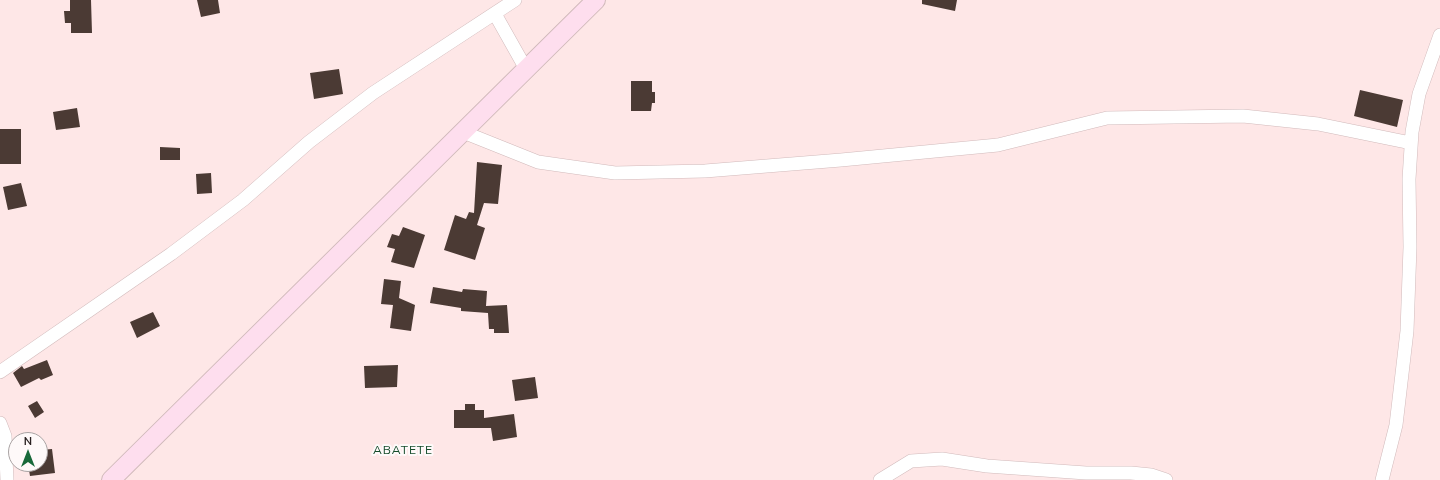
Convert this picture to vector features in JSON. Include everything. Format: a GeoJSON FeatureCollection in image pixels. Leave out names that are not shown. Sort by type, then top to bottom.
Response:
{"type":"FeatureCollection","features":[{"type":"Feature","properties":{"kind":"main road"},"geometry":{"type":"LineString","coordinates":[[111,480],[596,0]]}},
{"type":"Feature","properties":{"kind":"street"},"geometry":{"type":"LineString","coordinates":[[0,372],[171,254],[243,200],[309,142],[373,93],[430,54],[515,0]]}},
{"type":"Feature","properties":{"kind":"street"},"geometry":{"type":"LineString","coordinates":[[495,14],[526,69]]}},
{"type":"Feature","properties":{"kind":"street"},"geometry":{"type":"LineString","coordinates":[[1382,480],[1396,425],[1407,331],[1410,247],[1409,179],[1412,132],[1419,94],[1440,35]]}},
{"type":"Feature","properties":{"kind":"street"},"geometry":{"type":"LineString","coordinates":[[463,132],[538,162],[615,173],[705,171],[998,145],[1107,118],[1243,116],[1318,124],[1411,143]]}},
{"type":"Feature","properties":{"kind":"street"},"geometry":{"type":"LineString","coordinates":[[0,423],[5,436],[6,480]]}},
{"type":"Feature","properties":{"kind":"street"},"geometry":{"type":"LineString","coordinates":[[880,480],[911,461],[942,459],[987,466],[1086,473],[1131,473],[1152,475],[1166,480]]}},
{"type":"Feature","properties":{"kind":"building"},"geometry":{"type":"Polygon","coordinates":[[[70,0],[91,0],[92,33],[71,33],[71,23],[65,23],[64,11],[70,11],[70,0]]]}},
{"type":"Feature","properties":{"kind":"building"},"geometry":{"type":"Polygon","coordinates":[[[197,0],[218,0],[220,13],[201,17],[197,0]]]}},
{"type":"Feature","properties":{"kind":"building"},"geometry":{"type":"Polygon","coordinates":[[[922,0],[957,0],[955,11],[922,4],[922,0]]]}},
{"type":"Feature","properties":{"kind":"building"},"geometry":{"type":"Polygon","coordinates":[[[339,69],[343,94],[314,99],[310,73],[339,69]]]}},
{"type":"Feature","properties":{"kind":"building"},"geometry":{"type":"Polygon","coordinates":[[[631,81],[652,81],[652,92],[655,92],[655,103],[652,103],[651,111],[631,111],[631,81]]]}},
{"type":"Feature","properties":{"kind":"building"},"geometry":{"type":"Polygon","coordinates":[[[1360,90],[1403,100],[1397,127],[1354,116],[1360,90]]]}},
{"type":"Feature","properties":{"kind":"building"},"geometry":{"type":"Polygon","coordinates":[[[77,108],[80,127],[56,130],[53,112],[77,108]]]}},
{"type":"Feature","properties":{"kind":"building"},"geometry":{"type":"Polygon","coordinates":[[[0,129],[21,129],[21,164],[0,164],[0,129]]]}},
{"type":"Feature","properties":{"kind":"building"},"geometry":{"type":"Polygon","coordinates":[[[160,147],[180,148],[180,160],[160,160],[160,147]]]}},
{"type":"Feature","properties":{"kind":"building"},"geometry":{"type":"Polygon","coordinates":[[[477,162],[502,165],[498,204],[484,203],[477,225],[485,228],[475,260],[444,250],[455,215],[466,219],[469,212],[474,213],[477,162]]]}},
{"type":"Feature","properties":{"kind":"building"},"geometry":{"type":"Polygon","coordinates":[[[211,173],[212,193],[197,194],[196,174],[211,173]]]}},
{"type":"Feature","properties":{"kind":"building"},"geometry":{"type":"Polygon","coordinates":[[[21,183],[27,206],[8,210],[3,187],[21,183]]]}},
{"type":"Feature","properties":{"kind":"building"},"geometry":{"type":"Polygon","coordinates":[[[403,227],[425,235],[414,268],[391,262],[395,249],[387,247],[392,234],[399,236],[403,227]]]}},
{"type":"Feature","properties":{"kind":"building"},"geometry":{"type":"Polygon","coordinates":[[[384,279],[401,281],[399,298],[415,305],[411,331],[390,328],[393,305],[381,304],[384,279]]]}},
{"type":"Feature","properties":{"kind":"building"},"geometry":{"type":"Polygon","coordinates":[[[433,287],[462,292],[463,289],[487,291],[486,306],[507,305],[509,333],[494,333],[494,329],[489,329],[488,313],[461,311],[461,308],[430,303],[433,287]]]}},
{"type":"Feature","properties":{"kind":"building"},"geometry":{"type":"Polygon","coordinates":[[[153,312],[160,326],[137,338],[130,322],[153,312]]]}},
{"type":"Feature","properties":{"kind":"building"},"geometry":{"type":"Polygon","coordinates":[[[47,360],[53,375],[41,380],[39,378],[21,387],[13,373],[22,366],[24,369],[47,360]]]}},
{"type":"Feature","properties":{"kind":"building"},"geometry":{"type":"Polygon","coordinates":[[[398,365],[397,387],[365,388],[364,366],[398,365]]]}},
{"type":"Feature","properties":{"kind":"building"},"geometry":{"type":"Polygon","coordinates":[[[535,377],[538,398],[515,401],[512,380],[535,377]]]}},
{"type":"Feature","properties":{"kind":"building"},"geometry":{"type":"Polygon","coordinates":[[[37,401],[44,412],[35,418],[28,406],[37,401]]]}},
{"type":"Feature","properties":{"kind":"building"},"geometry":{"type":"Polygon","coordinates":[[[465,404],[475,404],[475,410],[484,410],[484,418],[514,414],[517,437],[493,441],[491,428],[454,428],[454,410],[465,410],[465,404]]]}},
{"type":"Feature","properties":{"kind":"building"},"geometry":{"type":"Polygon","coordinates":[[[48,449],[52,449],[55,473],[30,476],[29,472],[48,472],[48,449]]]}},
{"type":"Feature","properties":{"kind":"district","name":"ABATETE"},"geometry":{"type":"Point","coordinates":[403,450]}}]}
